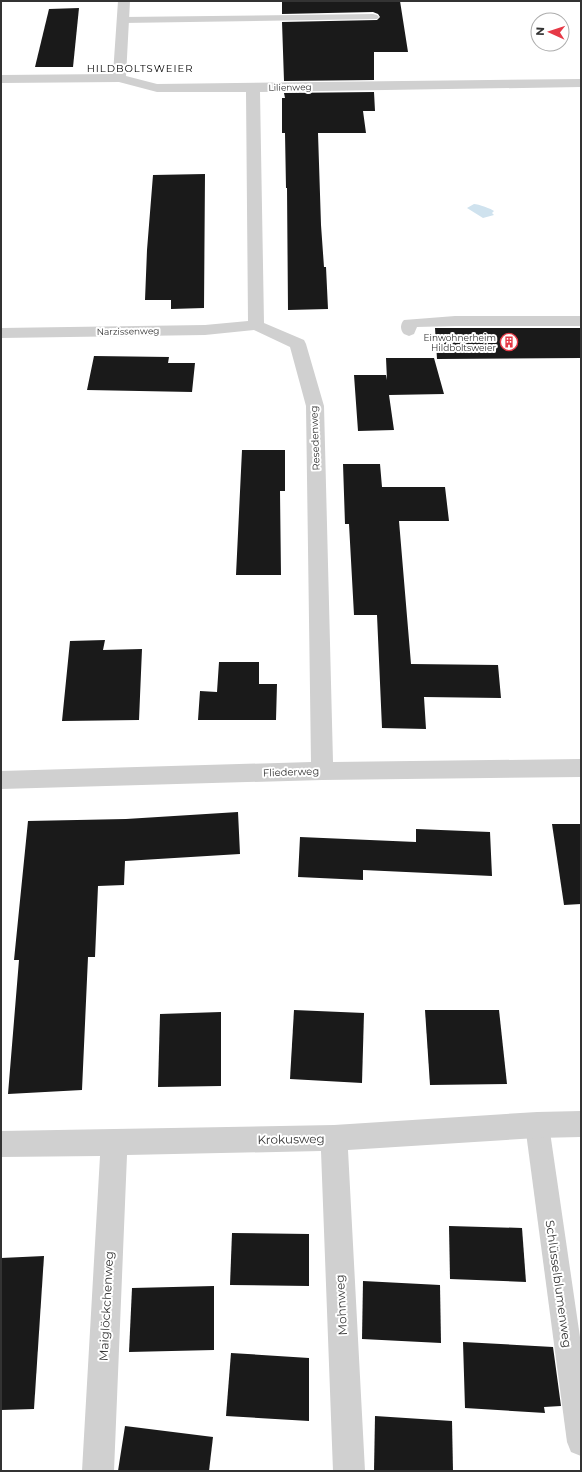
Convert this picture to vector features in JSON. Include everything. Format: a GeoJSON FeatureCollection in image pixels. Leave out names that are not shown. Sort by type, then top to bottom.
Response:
{"type":"FeatureCollection","features":[{"type":"Feature","properties":{"kind":"street"},"geometry":{"type":"LineString","coordinates":[[119,78],[124,1]]}},
{"type":"Feature","properties":{"kind":"street","name":"Lilienweg"},"geometry":{"type":"LineString","coordinates":[[1,79],[119,78],[157,88],[581,83]]}},
{"type":"Feature","properties":{"kind":"street"},"geometry":{"type":"LineString","coordinates":[[253,88],[256,325]]}},
{"type":"Feature","properties":{"kind":"street","name":"Narzissenweg"},"geometry":{"type":"LineString","coordinates":[[1,333],[205,330],[256,325]]}},
{"type":"Feature","properties":{"kind":"street","name":"Resedenweg"},"geometry":{"type":"LineString","coordinates":[[256,325],[298,344],[315,406],[322,771]]}},
{"type":"Feature","properties":{"kind":"street","name":"Fliederweg"},"geometry":{"type":"LineString","coordinates":[[1,780],[322,771],[581,768]]}},
{"type":"Feature","properties":{"kind":"street","name":"Krokusweg"},"geometry":{"type":"LineString","coordinates":[[1,1144],[334,1138],[537,1125],[581,1124]]}},
{"type":"Feature","properties":{"kind":"street","name":"Mohnweg"},"geometry":{"type":"LineString","coordinates":[[334,1138],[349,1471]]}},
{"type":"Feature","properties":{"kind":"street","name":"Maiglöckchenweg"},"geometry":{"type":"LineString","coordinates":[[98,1471],[114,1141]]}},
{"type":"Feature","properties":{"kind":"lane"},"geometry":{"type":"LineString","coordinates":[[123,20],[373,18]]}},
{"type":"Feature","properties":{"kind":"lane"},"geometry":{"type":"LineString","coordinates":[[409,331],[409,323],[455,320],[581,321]]}},
{"type":"Feature","properties":{"kind":"lane","name":"Schlüsselblumenweg"},"geometry":{"type":"LineString","coordinates":[[537,1125],[581,1442]]}},
{"type":"Feature","properties":{"kind":"water"},"geometry":{"type":"Polygon","coordinates":[[[474,204],[493,210],[494,211],[492,213],[494,215],[483,218],[467,208],[474,204]]]}},
{"type":"Feature","properties":{"kind":"building"},"geometry":{"type":"Polygon","coordinates":[[[400,1],[408,52],[374,52],[374,80],[284,81],[282,22],[377,20],[380,17],[378,14],[373,12],[282,14],[282,2],[400,1]]]}},
{"type":"Feature","properties":{"kind":"building"},"geometry":{"type":"Polygon","coordinates":[[[79,8],[73,67],[35,67],[49,9],[79,8]]]}},
{"type":"Feature","properties":{"kind":"building"},"geometry":{"type":"Polygon","coordinates":[[[374,92],[375,111],[363,111],[366,133],[318,133],[321,225],[324,267],[326,267],[328,309],[288,310],[287,188],[285,133],[282,133],[282,98],[285,98],[284,93],[374,92]]]}},
{"type":"Feature","properties":{"kind":"building"},"geometry":{"type":"Polygon","coordinates":[[[205,174],[204,308],[171,309],[171,300],[145,300],[153,175],[205,174]]]}},
{"type":"Feature","properties":{"kind":"building","name":"Einwohnerheim Hildboltsweier"},"geometry":{"type":"Polygon","coordinates":[[[435,328],[581,328],[581,358],[437,359],[435,328]]]}},
{"type":"Feature","properties":{"kind":"building"},"geometry":{"type":"Polygon","coordinates":[[[94,356],[169,357],[168,363],[195,363],[192,392],[87,390],[94,356]]]}},
{"type":"Feature","properties":{"kind":"building"},"geometry":{"type":"Polygon","coordinates":[[[386,358],[434,358],[444,394],[389,395],[394,430],[358,431],[354,375],[386,375],[387,380],[386,358]]]}},
{"type":"Feature","properties":{"kind":"building"},"geometry":{"type":"Polygon","coordinates":[[[242,450],[285,450],[285,491],[280,491],[281,575],[236,575],[242,450]]]}},
{"type":"Feature","properties":{"kind":"building"},"geometry":{"type":"Polygon","coordinates":[[[343,464],[380,464],[382,487],[445,487],[449,521],[399,521],[411,664],[498,665],[501,698],[424,697],[426,729],[382,728],[377,615],[354,615],[349,524],[345,524],[343,464]]]}},
{"type":"Feature","properties":{"kind":"building"},"geometry":{"type":"Polygon","coordinates":[[[105,640],[103,650],[142,649],[139,720],[62,721],[70,641],[105,640]]]}},
{"type":"Feature","properties":{"kind":"building"},"geometry":{"type":"Polygon","coordinates":[[[219,662],[259,662],[259,684],[277,684],[276,720],[198,720],[200,691],[217,692],[219,662]]]}},
{"type":"Feature","properties":{"kind":"building"},"geometry":{"type":"Polygon","coordinates":[[[238,812],[240,854],[125,861],[124,885],[98,886],[95,957],[88,957],[82,1090],[8,1094],[19,960],[14,960],[28,821],[126,819],[238,812]]]}},
{"type":"Feature","properties":{"kind":"building"},"geometry":{"type":"Polygon","coordinates":[[[552,824],[581,824],[581,904],[564,905],[552,824]]]}},
{"type":"Feature","properties":{"kind":"building"},"geometry":{"type":"Polygon","coordinates":[[[416,829],[490,832],[492,876],[363,870],[363,880],[298,877],[300,837],[416,842],[416,829]]]}},
{"type":"Feature","properties":{"kind":"building"},"geometry":{"type":"Polygon","coordinates":[[[294,1010],[364,1013],[362,1083],[290,1079],[294,1010]]]}},
{"type":"Feature","properties":{"kind":"building"},"geometry":{"type":"Polygon","coordinates":[[[425,1010],[499,1010],[507,1084],[430,1085],[425,1010]]]}},
{"type":"Feature","properties":{"kind":"building"},"geometry":{"type":"Polygon","coordinates":[[[221,1012],[221,1086],[158,1087],[160,1014],[221,1012]]]}},
{"type":"Feature","properties":{"kind":"building"},"geometry":{"type":"Polygon","coordinates":[[[449,1226],[522,1228],[526,1282],[450,1279],[449,1226]]]}},
{"type":"Feature","properties":{"kind":"building"},"geometry":{"type":"Polygon","coordinates":[[[232,1233],[309,1234],[309,1286],[230,1285],[232,1233]]]}},
{"type":"Feature","properties":{"kind":"building"},"geometry":{"type":"Polygon","coordinates":[[[44,1256],[34,1409],[1,1410],[1,1258],[44,1256]]]}},
{"type":"Feature","properties":{"kind":"building"},"geometry":{"type":"Polygon","coordinates":[[[363,1281],[440,1285],[441,1343],[362,1339],[363,1281]]]}},
{"type":"Feature","properties":{"kind":"building"},"geometry":{"type":"Polygon","coordinates":[[[214,1286],[214,1350],[129,1352],[132,1288],[214,1286]]]}},
{"type":"Feature","properties":{"kind":"building"},"geometry":{"type":"Polygon","coordinates":[[[463,1342],[553,1347],[561,1406],[544,1407],[545,1413],[465,1408],[463,1342]]]}},
{"type":"Feature","properties":{"kind":"building"},"geometry":{"type":"Polygon","coordinates":[[[231,1353],[309,1358],[309,1421],[226,1416],[231,1353]]]}},
{"type":"Feature","properties":{"kind":"building"},"geometry":{"type":"Polygon","coordinates":[[[375,1416],[452,1421],[453,1471],[374,1471],[375,1416]]]}},
{"type":"Feature","properties":{"kind":"building"},"geometry":{"type":"Polygon","coordinates":[[[125,1426],[213,1437],[209,1471],[118,1471],[125,1426]]]}},
{"type":"Feature","properties":{"kind":"place","name":"Einwohnerheim Hildboltsweier"},"geometry":{"type":"Point","coordinates":[509,342]}},
{"type":"Feature","properties":{"kind":"district","name":"HILDBOLTSWEIER"},"geometry":{"type":"Point","coordinates":[140,68]}}]}
